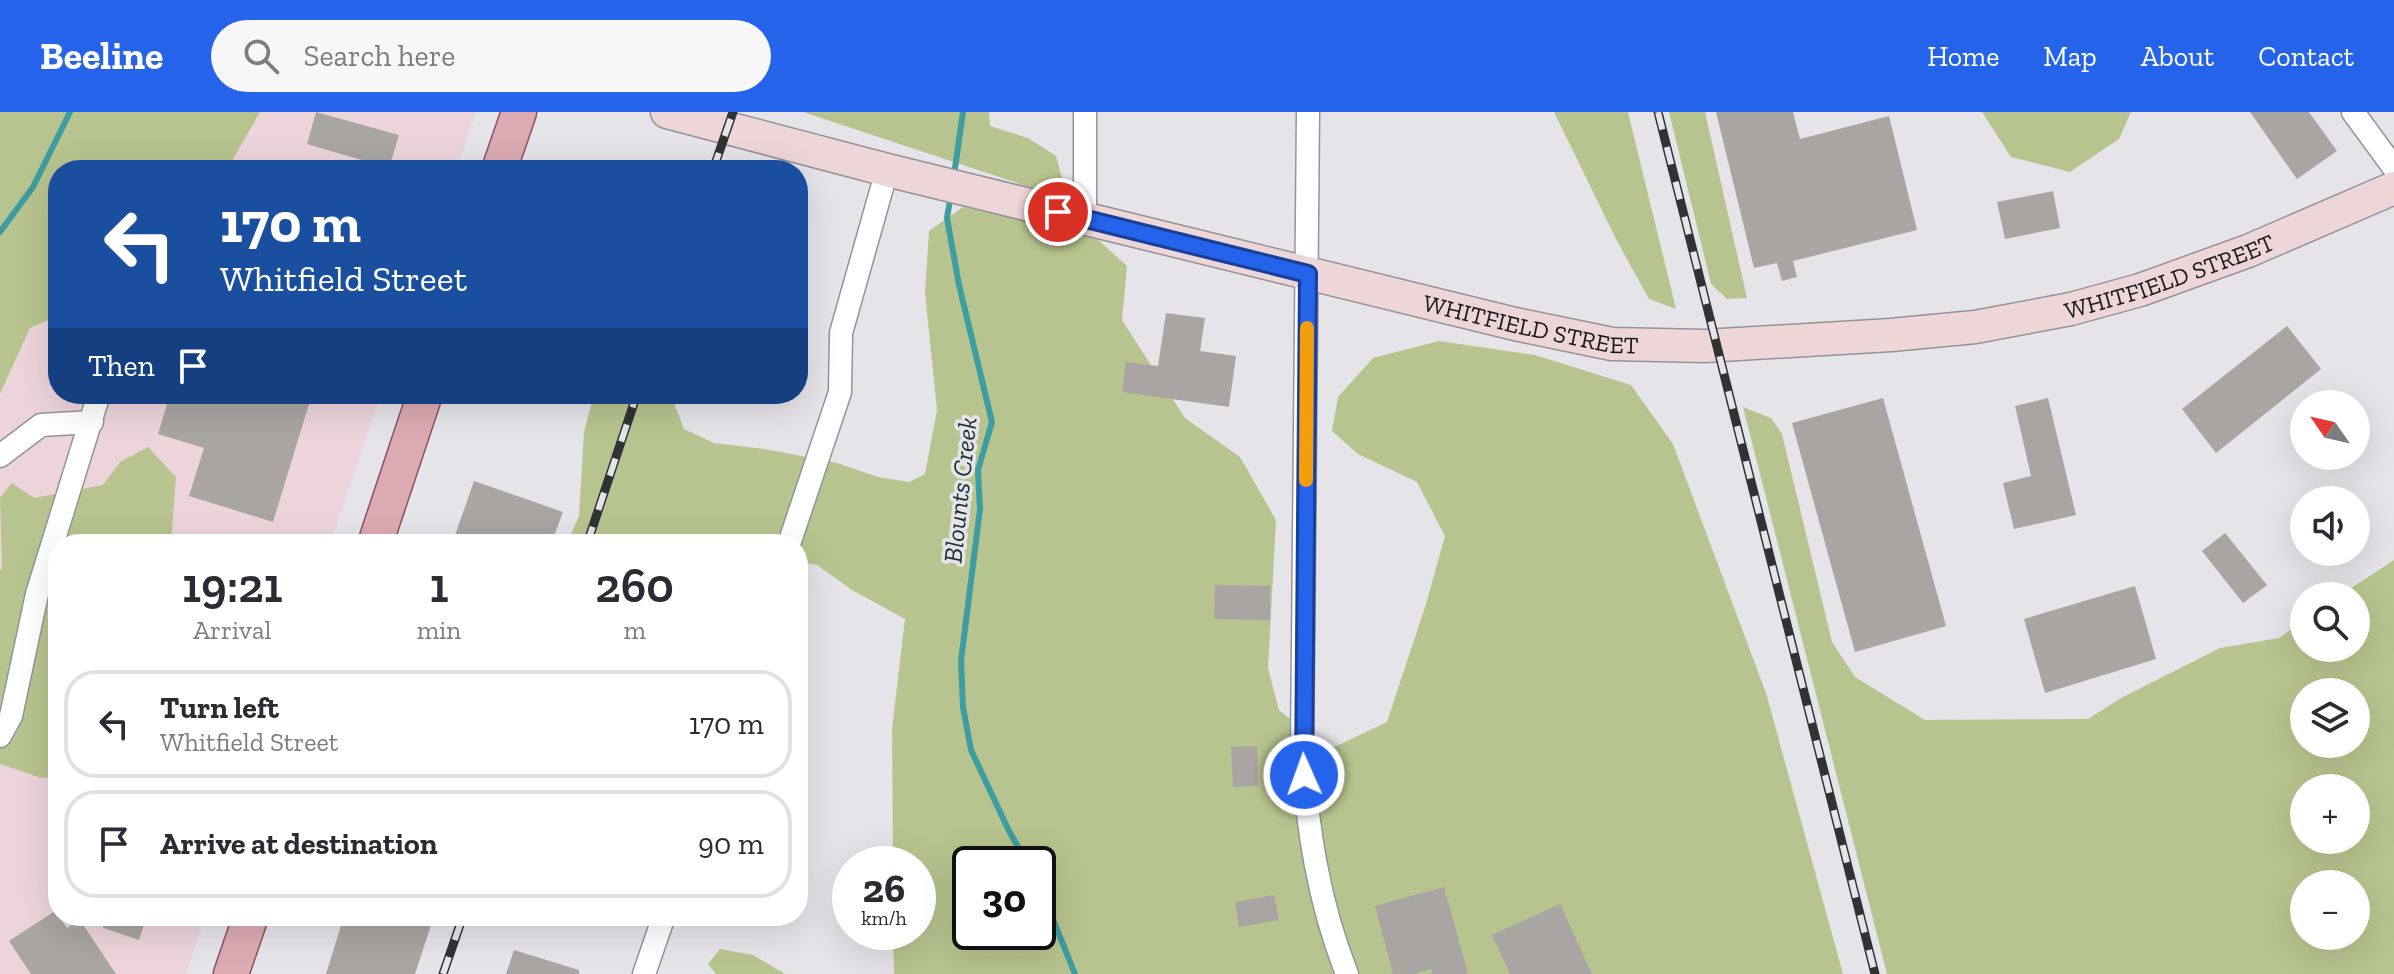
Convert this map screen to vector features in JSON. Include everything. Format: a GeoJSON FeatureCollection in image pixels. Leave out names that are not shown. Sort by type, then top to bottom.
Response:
{"type":"FeatureCollection","features":[{"type":"Feature","properties":{"kind":"main road"},"geometry":{"type":"LineString","coordinates":[[502,160],[519,112]]}},
{"type":"Feature","properties":{"kind":"main road","name":"WHITFIELD STREET"},"geometry":{"type":"LineString","coordinates":[[667,112],[1308,274],[1612,344],[1705,346],[1891,335],[2002,322],[2071,309],[2140,290],[2248,251],[2394,188]]}},
{"type":"Feature","properties":{"kind":"main road"},"geometry":{"type":"LineString","coordinates":[[378,534],[422,404]]}},
{"type":"Feature","properties":{"kind":"main road"},"geometry":{"type":"LineString","coordinates":[[231,974],[248,926]]}},
{"type":"Feature","properties":{"kind":"street"},"geometry":{"type":"LineString","coordinates":[[1085,112],[1085,218]]}},
{"type":"Feature","properties":{"kind":"street"},"geometry":{"type":"LineString","coordinates":[[1308,112],[1302,749],[1312,851],[1324,904],[1347,974]]}},
{"type":"Feature","properties":{"kind":"street"},"geometry":{"type":"LineString","coordinates":[[2353,112],[2394,168]]}},
{"type":"Feature","properties":{"kind":"street"},"geometry":{"type":"LineString","coordinates":[[792,534],[840,392],[841,333],[887,170]]}},
{"type":"Feature","properties":{"kind":"street"},"geometry":{"type":"LineString","coordinates":[[56,534],[96,404]]}},
{"type":"Feature","properties":{"kind":"street"},"geometry":{"type":"LineString","coordinates":[[0,456],[41,425],[92,422]]}},
{"type":"Feature","properties":{"kind":"street"},"geometry":{"type":"LineString","coordinates":[[0,736],[11,716],[37,594],[48,560]]}},
{"type":"Feature","properties":{"kind":"street"},"geometry":{"type":"LineString","coordinates":[[644,974],[661,926]]}},
{"type":"Feature","properties":{"kind":"shaded area"},"geometry":{"type":"Polygon","coordinates":[[[260,112],[476,112],[459,160],[233,160],[260,112]]]}},
{"type":"Feature","properties":{"kind":"shaded area"},"geometry":{"type":"Polygon","coordinates":[[[48,320],[48,404],[378,404],[333,534],[48,534],[48,926],[202,926],[186,974],[0,974],[0,394],[30,328],[48,320]]]}},
{"type":"Feature","properties":{"kind":"green space"},"geometry":{"type":"Polygon","coordinates":[[[0,112],[260,112],[233,160],[48,160],[48,320],[30,328],[0,394],[0,112]]]}},
{"type":"Feature","properties":{"kind":"green space"},"geometry":{"type":"Polygon","coordinates":[[[803,112],[989,112],[990,126],[1028,138],[1056,156],[1062,178],[1044,192],[803,112]]]}},
{"type":"Feature","properties":{"kind":"green space"},"geometry":{"type":"Polygon","coordinates":[[[1554,112],[1628,112],[1676,309],[1649,299],[1554,112]]]}},
{"type":"Feature","properties":{"kind":"green space"},"geometry":{"type":"Polygon","coordinates":[[[1669,112],[1705,112],[1747,298],[1727,299],[1711,284],[1669,112]]]}},
{"type":"Feature","properties":{"kind":"green space"},"geometry":{"type":"Polygon","coordinates":[[[1982,112],[2131,112],[2119,139],[2070,172],[2011,157],[1982,112]]]}},
{"type":"Feature","properties":{"kind":"green space"},"geometry":{"type":"Polygon","coordinates":[[[963,207],[1095,237],[1127,266],[1122,320],[1185,418],[1240,457],[1276,520],[1268,668],[1279,710],[1328,750],[1387,722],[1445,536],[1417,482],[1358,454],[1332,431],[1338,397],[1373,358],[1439,341],[1535,355],[1631,385],[1673,444],[1766,693],[1843,974],[894,974],[893,950],[936,950],[936,846],[893,846],[892,729],[905,619],[852,590],[817,565],[808,564],[808,534],[571,534],[579,516],[584,432],[591,404],[674,404],[684,429],[714,443],[837,463],[878,477],[909,482],[925,474],[937,410],[925,293],[929,231],[963,207]]]}},
{"type":"Feature","properties":{"kind":"green space"},"geometry":{"type":"Polygon","coordinates":[[[1743,407],[1771,418],[1782,434],[1832,642],[1855,677],[1925,720],[2088,719],[2121,698],[2220,648],[2279,638],[2290,630],[2290,662],[2370,662],[2370,582],[2360,582],[2394,560],[2394,974],[1887,974],[1743,407]]]}},
{"type":"Feature","properties":{"kind":"green space"},"geometry":{"type":"Polygon","coordinates":[[[148,447],[176,477],[172,534],[48,534],[48,778],[41,778],[0,764],[0,498],[12,483],[34,498],[103,485],[120,462],[148,447]]]}},
{"type":"Feature","properties":{"kind":"green space"},"geometry":{"type":"Polygon","coordinates":[[[720,949],[753,955],[785,974],[716,974],[708,964],[720,949]]]}},
{"type":"Feature","properties":{"kind":"building"},"geometry":{"type":"Polygon","coordinates":[[[316,112],[399,135],[391,160],[362,160],[307,144],[316,112]]]}},
{"type":"Feature","properties":{"kind":"building"},"geometry":{"type":"Polygon","coordinates":[[[1716,112],[1793,112],[1800,139],[1889,116],[1917,230],[1793,261],[1797,277],[1782,281],[1777,263],[1754,268],[1716,112]]]}},
{"type":"Feature","properties":{"kind":"building"},"geometry":{"type":"Polygon","coordinates":[[[2250,112],[2309,112],[2337,151],[2297,179],[2250,112]]]}},
{"type":"Feature","properties":{"kind":"building"},"geometry":{"type":"Polygon","coordinates":[[[2053,191],[2060,228],[2005,239],[1997,202],[2053,191]]]}},
{"type":"Feature","properties":{"kind":"building"},"geometry":{"type":"Polygon","coordinates":[[[1166,313],[1205,318],[1200,351],[1236,356],[1229,407],[1122,392],[1126,362],[1158,366],[1166,313]]]}},
{"type":"Feature","properties":{"kind":"building"},"geometry":{"type":"Polygon","coordinates":[[[2287,326],[2321,369],[2295,390],[2290,390],[2290,394],[2216,453],[2182,409],[2287,326]]]}},
{"type":"Feature","properties":{"kind":"building"},"geometry":{"type":"Polygon","coordinates":[[[1883,398],[1946,626],[1855,652],[1792,423],[1883,398]]]}},
{"type":"Feature","properties":{"kind":"building"},"geometry":{"type":"Polygon","coordinates":[[[2048,398],[2076,515],[2014,529],[2003,483],[2031,476],[2015,406],[2048,398]]]}},
{"type":"Feature","properties":{"kind":"building"},"geometry":{"type":"Polygon","coordinates":[[[167,404],[309,404],[273,522],[189,496],[204,448],[158,434],[167,404]]]}},
{"type":"Feature","properties":{"kind":"building"},"geometry":{"type":"Polygon","coordinates":[[[474,481],[563,512],[555,534],[455,534],[474,481]]]}},
{"type":"Feature","properties":{"kind":"building"},"geometry":{"type":"Polygon","coordinates":[[[2225,533],[2267,585],[2243,603],[2202,551],[2225,533]]]}},
{"type":"Feature","properties":{"kind":"building"},"geometry":{"type":"Polygon","coordinates":[[[1215,585],[1270,586],[1270,620],[1214,619],[1215,585]]]}},
{"type":"Feature","properties":{"kind":"building"},"geometry":{"type":"Polygon","coordinates":[[[2135,586],[2156,659],[2045,693],[2024,619],[2135,586]]]}},
{"type":"Feature","properties":{"kind":"building"},"geometry":{"type":"Polygon","coordinates":[[[1257,746],[1258,786],[1233,787],[1231,747],[1257,746]]]}},
{"type":"Feature","properties":{"kind":"building"},"geometry":{"type":"Polygon","coordinates":[[[1444,887],[1468,974],[1432,974],[1431,969],[1414,974],[1393,974],[1375,906],[1444,887]]]}},
{"type":"Feature","properties":{"kind":"building"},"geometry":{"type":"Polygon","coordinates":[[[1274,895],[1279,920],[1239,927],[1235,902],[1274,895]]]}},
{"type":"Feature","properties":{"kind":"building"},"geometry":{"type":"Polygon","coordinates":[[[1560,904],[1592,974],[1510,974],[1492,935],[1560,904]]]}},
{"type":"Feature","properties":{"kind":"building"},"geometry":{"type":"Polygon","coordinates":[[[48,916],[48,926],[84,926],[116,974],[31,974],[9,941],[48,916]]]}},
{"type":"Feature","properties":{"kind":"building"},"geometry":{"type":"Polygon","coordinates":[[[104,926],[144,926],[139,940],[104,926]]]}},
{"type":"Feature","properties":{"kind":"building"},"geometry":{"type":"Polygon","coordinates":[[[341,926],[431,926],[415,974],[326,974],[341,926]]]}},
{"type":"Feature","properties":{"kind":"building"},"geometry":{"type":"Polygon","coordinates":[[[514,950],[579,970],[579,974],[506,974],[514,950]]]}},
{"type":"Feature","properties":{"kind":"waterway"},"geometry":{"type":"LineString","coordinates":[[0,232],[33,187],[70,112]]}},
{"type":"Feature","properties":{"kind":"waterway","name":"Blounts Creek"},"geometry":{"type":"LineString","coordinates":[[954,175],[963,112]]}},
{"type":"Feature","properties":{"kind":"waterway","name":"Blounts Creek"},"geometry":{"type":"LineString","coordinates":[[951,194],[947,218],[959,285],[992,422],[978,470],[980,509],[961,661],[963,707],[971,750],[1018,846]]}},
{"type":"Feature","properties":{"kind":"waterway","name":"Blounts Creek"},"geometry":{"type":"LineString","coordinates":[[1056,927],[1075,974]]}},
{"type":"Feature","properties":{"kind":"railway"},"geometry":{"type":"LineString","coordinates":[[716,160],[733,112]]}},
{"type":"Feature","properties":{"kind":"railway"},"geometry":{"type":"LineString","coordinates":[[1658,112],[1875,974]]}},
{"type":"Feature","properties":{"kind":"railway"},"geometry":{"type":"LineString","coordinates":[[590,534],[634,404]]}},
{"type":"Feature","properties":{"kind":"railway"},"geometry":{"type":"LineString","coordinates":[[443,974],[460,926]]}},
{"type":"Feature","properties":{"kind":"slow traffic"},"geometry":{"type":"LineString","coordinates":[[1306,480],[1307,328]]}},
{"type":"Feature","properties":{"kind":"route"},"geometry":{"type":"LineString","coordinates":[[1058,212],[1308,274],[1304,775]]}}]}
